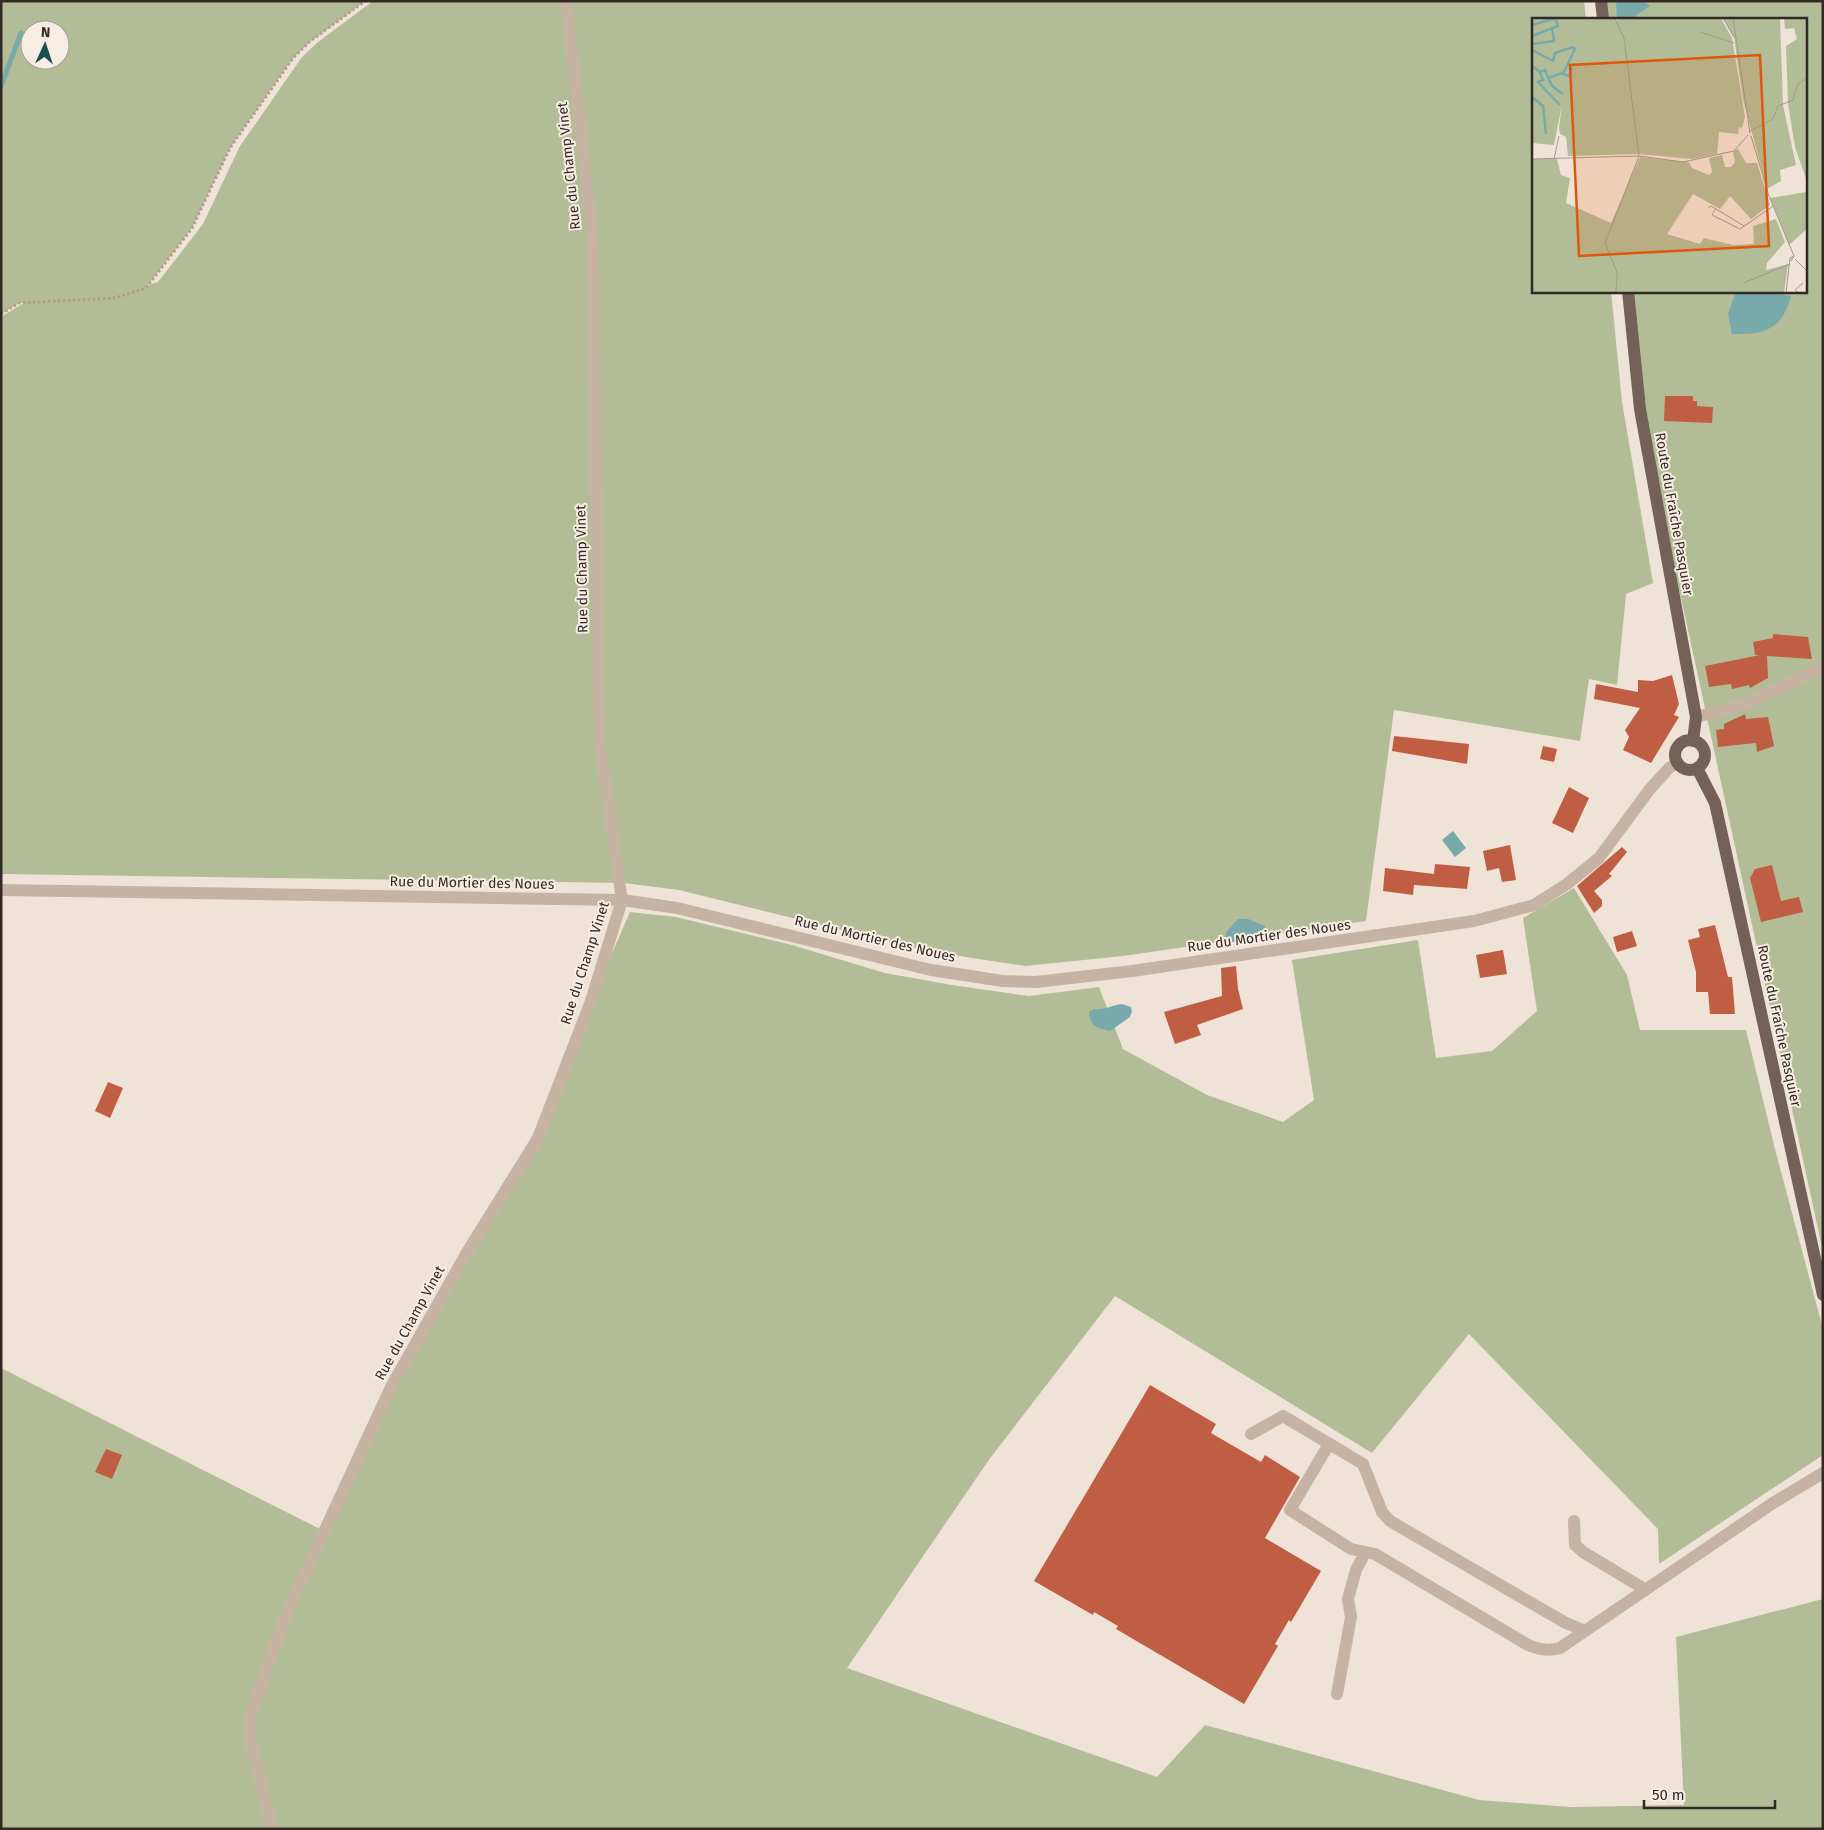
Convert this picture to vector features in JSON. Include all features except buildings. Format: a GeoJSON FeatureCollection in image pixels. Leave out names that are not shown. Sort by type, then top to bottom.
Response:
{"type":"FeatureCollection","features":[{"type":"Feature","properties":{"kind":"main road"},"geometry":{"type":"LineString","coordinates":[[1601,1],[1603,18]]}},
{"type":"Feature","properties":{"kind":"main road","name":"Route du Fraîche Pasquier"},"geometry":{"type":"LineString","coordinates":[[1628,292],[1640,409],[1696,717],[1693,741]]}},
{"type":"Feature","properties":{"kind":"main road"},"geometry":{"type":"LineString","coordinates":[[1686,741],[1693,741],[1703,750],[1702,763],[1697,768],[1686,770],[1677,762],[1675,756],[1676,749],[1686,741]]}},
{"type":"Feature","properties":{"kind":"main road","name":"Route du Fraîche Pasquier"},"geometry":{"type":"LineString","coordinates":[[1697,768],[1715,803],[1823,1294]]}},
{"type":"Feature","properties":{"kind":"street","name":"Rue du Champ Vinet"},"geometry":{"type":"LineString","coordinates":[[272,1829],[251,1743],[250,1718],[286,1614],[391,1387],[466,1254],[538,1138],[591,1001],[622,900],[600,747],[592,232],[566,1]]}},
{"type":"Feature","properties":{"kind":"street"},"geometry":{"type":"LineString","coordinates":[[1696,717],[1743,705],[1823,667]]}},
{"type":"Feature","properties":{"kind":"street","name":"Rue du Mortier des Noues"},"geometry":{"type":"LineString","coordinates":[[1,890],[622,900],[677,908],[931,970],[1003,981],[1036,982],[1132,971],[1474,921],[1534,905],[1567,884],[1599,858],[1650,789],[1677,762]]}},
{"type":"Feature","properties":{"kind":"street"},"geometry":{"type":"LineString","coordinates":[[1251,1434],[1283,1416],[1363,1464],[1382,1512],[1390,1521],[1564,1622],[1585,1631]]}},
{"type":"Feature","properties":{"kind":"street"},"geometry":{"type":"LineString","coordinates":[[1329,1444],[1290,1510],[1351,1549],[1374,1554],[1539,1650],[1550,1651],[1560,1648],[1773,1503],[1823,1472]]}},
{"type":"Feature","properties":{"kind":"street"},"geometry":{"type":"LineString","coordinates":[[1574,1521],[1575,1545],[1583,1552],[1646,1590]]}},
{"type":"Feature","properties":{"kind":"street"},"geometry":{"type":"LineString","coordinates":[[1337,1694],[1351,1617],[1348,1599],[1356,1570],[1364,1553]]}},
{"type":"Feature","properties":{"kind":"path"},"geometry":{"type":"LineString","coordinates":[[1,314],[19,304],[115,298],[146,288],[192,228],[230,148],[294,58],[310,42],[365,1]]}},
{"type":"Feature","properties":{"kind":"green space"},"geometry":{"type":"Polygon","coordinates":[[[1,1],[365,1],[310,42],[293,58],[230,148],[192,228],[148,285],[158,282],[203,224],[240,146],[302,57],[318,42],[373,1],[1584,1],[1586,18],[1532,18],[1532,292],[1611,292],[1622,402],[1653,583],[1626,594],[1617,685],[1589,679],[1580,741],[1394,710],[1366,921],[1123,956],[1025,966],[927,951],[679,890],[624,883],[1,874],[1,317],[24,303],[19,303],[1,314],[1,1]]]}},
{"type":"Feature","properties":{"kind":"green space"},"geometry":{"type":"Polygon","coordinates":[[[1601,1],[1823,1],[1823,1252],[1640,409],[1628,292],[1806,292],[1806,18],[1603,18],[1601,1]]]}},
{"type":"Feature","properties":{"kind":"green space"},"geometry":{"type":"Polygon","coordinates":[[[1574,888],[1627,975],[1640,1030],[1746,1030],[1775,1149],[1823,1329],[1823,1455],[1659,1564],[1658,1529],[1469,1334],[1372,1453],[1115,1296],[988,1461],[847,1668],[1157,1777],[1205,1725],[1479,1800],[1571,1807],[1684,1805],[1676,1637],[1823,1599],[1823,1829],[1,1829],[1,1368],[324,1531],[391,1387],[538,1138],[591,1001],[630,912],[676,917],[792,945],[885,973],[952,985],[1029,996],[1099,987],[1123,1049],[1207,1095],[1283,1122],[1314,1100],[1292,960],[1418,940],[1436,1058],[1492,1051],[1537,1011],[1523,918],[1574,888]]]}},
{"type":"Feature","properties":{"kind":"water"},"geometry":{"type":"Polygon","coordinates":[[[1616,1],[1643,1],[1650,6],[1632,18],[1617,18],[1616,1]]]}},
{"type":"Feature","properties":{"kind":"water"},"geometry":{"type":"Polygon","coordinates":[[[1736,292],[1768,292],[1791,296],[1787,307],[1777,323],[1762,331],[1732,334],[1728,314],[1736,292]]]}},
{"type":"Feature","properties":{"kind":"water"},"geometry":{"type":"Polygon","coordinates":[[[1453,831],[1466,848],[1455,857],[1442,840],[1453,831]]]}},
{"type":"Feature","properties":{"kind":"water"},"geometry":{"type":"Polygon","coordinates":[[[1238,919],[1248,919],[1265,926],[1264,939],[1223,943],[1227,931],[1238,919]]]}},
{"type":"Feature","properties":{"kind":"water"},"geometry":{"type":"Polygon","coordinates":[[[1122,1004],[1131,1007],[1130,1017],[1110,1031],[1098,1028],[1091,1021],[1089,1012],[1094,1009],[1122,1004]]]}},
{"type":"Feature","properties":{"kind":"waterway"},"geometry":{"type":"LineString","coordinates":[[1,86],[20,36]]}}]}
